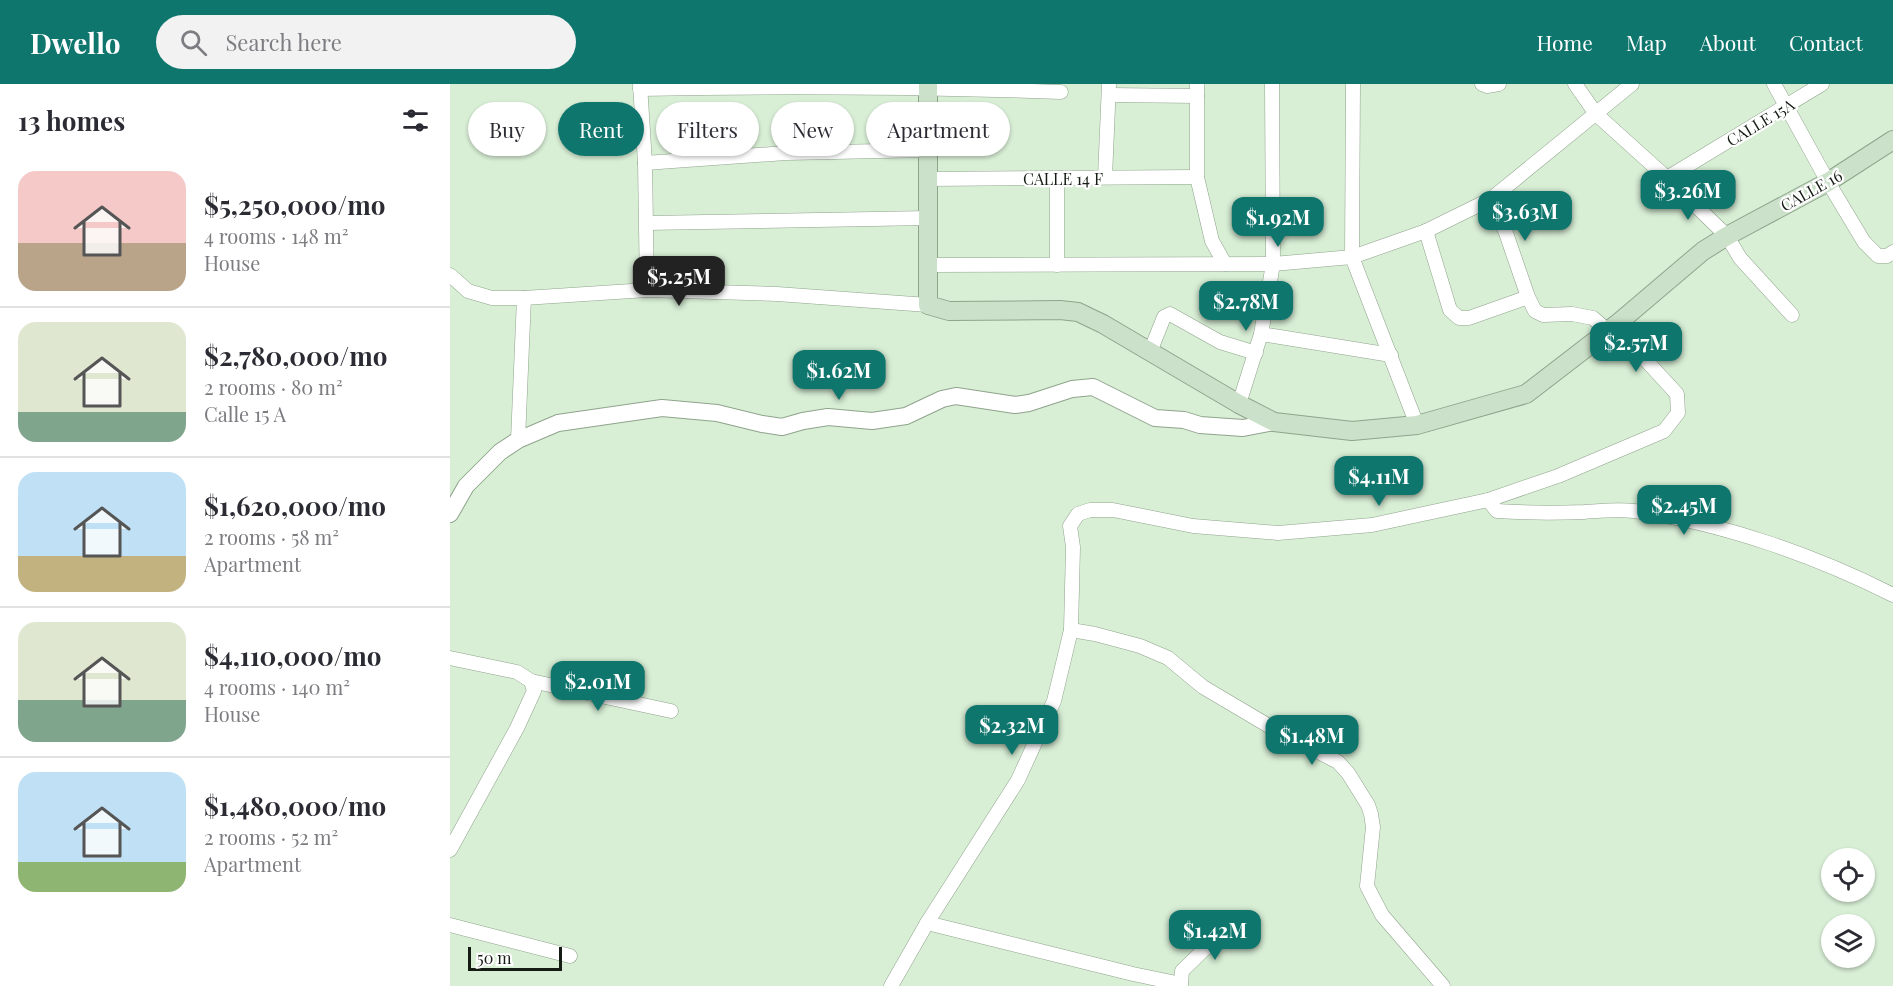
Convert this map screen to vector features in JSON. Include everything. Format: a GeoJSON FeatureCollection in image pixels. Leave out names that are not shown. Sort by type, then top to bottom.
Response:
{"type":"FeatureCollection","features":[{"type":"Feature","properties":{"kind":"main road"},"geometry":{"type":"LineString","coordinates":[[928,86],[928,102]]}},
{"type":"Feature","properties":{"kind":"main road","name":"CALLE 16"},"geometry":{"type":"LineString","coordinates":[[1274,422],[1352,431],[1417,425],[1526,394],[1613,328],[1703,251],[1828,182],[1893,140]]}},
{"type":"Feature","properties":{"kind":"main road"},"geometry":{"type":"LineString","coordinates":[[928,156],[928,305],[950,311],[1060,310],[1078,312],[1274,422]]}},
{"type":"Feature","properties":{"kind":"street"},"geometry":{"type":"LineString","coordinates":[[1239,404],[1261,334],[1273,264],[1272,84]]}},
{"type":"Feature","properties":{"kind":"street"},"geometry":{"type":"LineString","coordinates":[[1353,84],[1352,257],[1417,425]]}},
{"type":"Feature","properties":{"kind":"street"},"geometry":{"type":"LineString","coordinates":[[1482,84],[1487,86],[1499,84]]}},
{"type":"Feature","properties":{"kind":"street"},"geometry":{"type":"LineString","coordinates":[[1575,84],[1596,114],[1727,236],[1740,258],[1792,315]]}},
{"type":"Feature","properties":{"kind":"street"},"geometry":{"type":"LineString","coordinates":[[928,265],[1273,264],[1352,257],[1426,231],[1491,199],[1632,84]]}},
{"type":"Feature","properties":{"kind":"street"},"geometry":{"type":"LineString","coordinates":[[1774,84],[1864,242],[1878,256],[1890,254]]}},
{"type":"Feature","properties":{"kind":"street","name":"CALLE 15A"},"geometry":{"type":"LineString","coordinates":[[1666,178],[1822,84]]}},
{"type":"Feature","properties":{"kind":"street"},"geometry":{"type":"LineString","coordinates":[[647,290],[645,163],[640,86],[928,86],[1061,92]]}},
{"type":"Feature","properties":{"kind":"street"},"geometry":{"type":"LineString","coordinates":[[1105,177],[1109,90],[1197,90],[1197,177],[1212,241],[1225,264]]}},
{"type":"Feature","properties":{"kind":"street"},"geometry":{"type":"LineString","coordinates":[[645,163],[786,153],[866,151]]}},
{"type":"Feature","properties":{"kind":"street","name":"CALLE 14 F"},"geometry":{"type":"LineString","coordinates":[[928,179],[1197,177]]}},
{"type":"Feature","properties":{"kind":"street"},"geometry":{"type":"LineString","coordinates":[[1057,178],[1057,265]]}},
{"type":"Feature","properties":{"kind":"street"},"geometry":{"type":"LineString","coordinates":[[891,986],[927,923],[1018,780],[1054,701],[1071,630],[1073,547],[1070,526],[1077,514],[1090,510],[1113,510],[1193,526],[1278,533],[1372,525],[1488,500],[1558,476],[1664,431],[1678,413],[1677,394],[1613,328],[1593,318],[1572,314],[1542,315],[1535,311],[1491,199]]}},
{"type":"Feature","properties":{"kind":"street"},"geometry":{"type":"LineString","coordinates":[[646,223],[928,218]]}},
{"type":"Feature","properties":{"kind":"street"},"geometry":{"type":"LineString","coordinates":[[1426,231],[1450,310],[1459,318],[1469,318],[1528,297]]}},
{"type":"Feature","properties":{"kind":"street"},"geometry":{"type":"LineString","coordinates":[[450,274],[468,291],[492,298],[647,290],[777,294],[928,305]]}},
{"type":"Feature","properties":{"kind":"street"},"geometry":{"type":"LineString","coordinates":[[518,440],[524,298]]}},
{"type":"Feature","properties":{"kind":"street"},"geometry":{"type":"LineString","coordinates":[[1150,352],[1164,317],[1170,314],[1220,342],[1256,353]]}},
{"type":"Feature","properties":{"kind":"street"},"geometry":{"type":"LineString","coordinates":[[1261,334],[1391,356]]}},
{"type":"Feature","properties":{"kind":"street"},"geometry":{"type":"LineString","coordinates":[[450,514],[466,486],[500,452],[518,440],[558,423],[662,408],[717,413],[782,427],[803,420],[828,417],[872,421],[906,416],[942,399],[956,396],[1015,405],[1029,403],[1072,389],[1093,387],[1155,418],[1184,420],[1200,425],[1243,428],[1274,422]]}},
{"type":"Feature","properties":{"kind":"street"},"geometry":{"type":"LineString","coordinates":[[1488,500],[1497,511],[1538,513],[1632,510],[1697,522],[1788,550],[1854,575],[1893,595]]}},
{"type":"Feature","properties":{"kind":"street"},"geometry":{"type":"LineString","coordinates":[[1071,630],[1140,646],[1168,658],[1203,687],[1269,726],[1338,762],[1368,805],[1371,814],[1373,827],[1367,886],[1382,915],[1443,986]]}},
{"type":"Feature","properties":{"kind":"street"},"geometry":{"type":"LineString","coordinates":[[450,658],[517,672],[531,681],[671,711]]}},
{"type":"Feature","properties":{"kind":"street"},"geometry":{"type":"LineString","coordinates":[[450,850],[534,691],[531,681]]}},
{"type":"Feature","properties":{"kind":"street"},"geometry":{"type":"LineString","coordinates":[[927,923],[1181,984],[1182,971],[1226,928]]}},
{"type":"Feature","properties":{"kind":"street"},"geometry":{"type":"LineString","coordinates":[[450,925],[570,956]]}}]}
